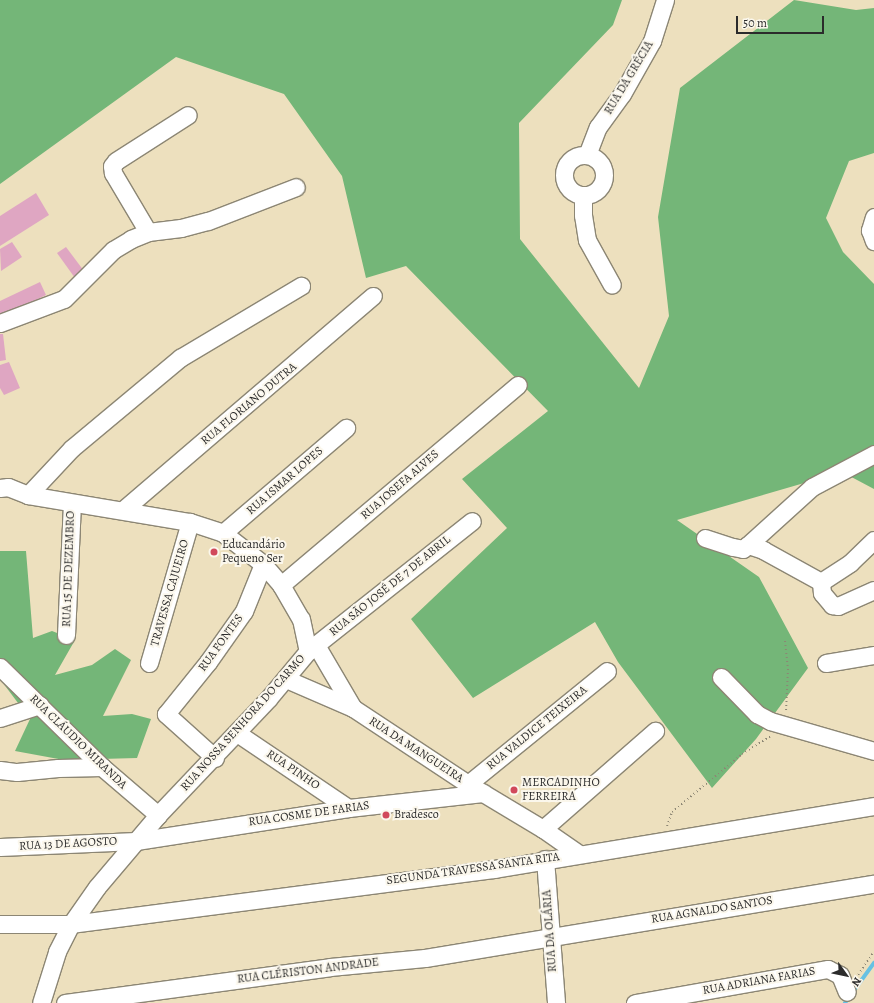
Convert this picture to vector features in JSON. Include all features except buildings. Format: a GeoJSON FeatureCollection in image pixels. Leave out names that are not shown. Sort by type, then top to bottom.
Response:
{"type":"FeatureCollection","features":[{"type":"Feature","properties":{"kind":"street","name":"RUA DA GRÉCIA"},"geometry":{"type":"LineString","coordinates":[[587,155],[598,127],[622,94],[652,41],[666,0]]}},
{"type":"Feature","properties":{"kind":"street"},"geometry":{"type":"LineString","coordinates":[[148,232],[113,173],[112,166],[116,161],[188,116]]}},
{"type":"Feature","properties":{"kind":"street"},"geometry":{"type":"LineString","coordinates":[[587,155],[600,161],[605,174],[600,188],[590,195],[583,195],[577,194],[567,186],[564,174],[565,167],[574,158],[587,155]]}},
{"type":"Feature","properties":{"kind":"street"},"geometry":{"type":"LineString","coordinates":[[0,323],[64,299],[113,250],[148,232],[181,228],[208,221],[296,187]]}},
{"type":"Feature","properties":{"kind":"street"},"geometry":{"type":"LineString","coordinates":[[583,195],[583,215],[587,240],[612,285]]}},
{"type":"Feature","properties":{"kind":"street"},"geometry":{"type":"LineString","coordinates":[[872,221],[874,241]]}},
{"type":"Feature","properties":{"kind":"street"},"geometry":{"type":"LineString","coordinates":[[28,495],[72,448],[180,358],[301,286]]}},
{"type":"Feature","properties":{"kind":"street","name":"RUA FLORIANO DUTRA"},"geometry":{"type":"LineString","coordinates":[[123,510],[373,296]]}},
{"type":"Feature","properties":{"kind":"street","name":"RUA JOSEFA ALVES"},"geometry":{"type":"LineString","coordinates":[[281,585],[518,384]]}},
{"type":"Feature","properties":{"kind":"street","name":"RUA ISMAR LOPES"},"geometry":{"type":"LineString","coordinates":[[223,533],[346,428]]}},
{"type":"Feature","properties":{"kind":"street"},"geometry":{"type":"LineString","coordinates":[[705,538],[743,549],[812,487],[874,454]]}},
{"type":"Feature","properties":{"kind":"street","name":"RUA NOSSA SENHORA DO CARMO"},"geometry":{"type":"LineString","coordinates":[[3,483],[28,495],[190,522],[223,533],[263,564],[281,585],[301,619],[312,648],[286,679],[214,758],[158,815],[71,924],[57,952],[41,1003]]}},
{"type":"Feature","properties":{"kind":"street","name":"RUA 15 DE DEZEMBRO"},"geometry":{"type":"LineString","coordinates":[[66,635],[72,503]]}},
{"type":"Feature","properties":{"kind":"street","name":"RUA SÃO JOSÉ DE 7 DE ABRIL"},"geometry":{"type":"LineString","coordinates":[[312,648],[472,521]]}},
{"type":"Feature","properties":{"kind":"street","name":"TRAVESSA CAJUEIRO"},"geometry":{"type":"LineString","coordinates":[[149,663],[190,522]]}},
{"type":"Feature","properties":{"kind":"street"},"geometry":{"type":"LineString","coordinates":[[821,582],[850,563],[874,540]]}},
{"type":"Feature","properties":{"kind":"street"},"geometry":{"type":"LineString","coordinates":[[748,545],[792,564],[821,582]]}},
{"type":"Feature","properties":{"kind":"street","name":"RUA FONTES"},"geometry":{"type":"LineString","coordinates":[[214,758],[166,714],[208,662],[244,611],[263,564]]}},
{"type":"Feature","properties":{"kind":"street"},"geometry":{"type":"LineString","coordinates":[[821,582],[822,593],[832,605],[838,606],[874,590]]}},
{"type":"Feature","properties":{"kind":"street"},"geometry":{"type":"LineString","coordinates":[[312,648],[353,708]]}},
{"type":"Feature","properties":{"kind":"street"},"geometry":{"type":"LineString","coordinates":[[826,663],[874,655]]}},
{"type":"Feature","properties":{"kind":"street","name":"RUA CLÁUDIO MIRANDA"},"geometry":{"type":"LineString","coordinates":[[0,667],[102,767],[158,815]]}},
{"type":"Feature","properties":{"kind":"street","name":"RUA VALDICE TEIXEIRA"},"geometry":{"type":"LineString","coordinates":[[468,784],[606,671]]}},
{"type":"Feature","properties":{"kind":"street"},"geometry":{"type":"LineString","coordinates":[[722,677],[757,714],[786,726],[874,751]]}},
{"type":"Feature","properties":{"kind":"street","name":"RUA DA MANGUEIRA"},"geometry":{"type":"LineString","coordinates":[[286,679],[353,708],[468,784],[544,829],[579,854]]}},
{"type":"Feature","properties":{"kind":"street"},"geometry":{"type":"LineString","coordinates":[[0,718],[40,705]]}},
{"type":"Feature","properties":{"kind":"street"},"geometry":{"type":"LineString","coordinates":[[544,829],[655,731]]}},
{"type":"Feature","properties":{"kind":"street","name":"RUA PINHO"},"geometry":{"type":"LineString","coordinates":[[237,733],[348,808]]}},
{"type":"Feature","properties":{"kind":"street"},"geometry":{"type":"LineString","coordinates":[[0,770],[17,772],[58,768],[102,767]]}},
{"type":"Feature","properties":{"kind":"street","name":"RUA COSME DE FARIAS"},"geometry":{"type":"LineString","coordinates":[[136,841],[348,808],[483,793]]}},
{"type":"Feature","properties":{"kind":"street","name":"SEGUNDA TRAVESSA SANTA RITA"},"geometry":{"type":"LineString","coordinates":[[0,924],[71,924],[494,869],[545,859],[874,806]]}},
{"type":"Feature","properties":{"kind":"street","name":"RUA 13 DE AGOSTO"},"geometry":{"type":"LineString","coordinates":[[0,847],[136,841]]}},
{"type":"Feature","properties":{"kind":"street","name":"RUA DA OLÁRIA"},"geometry":{"type":"LineString","coordinates":[[545,859],[556,1003]]}},
{"type":"Feature","properties":{"kind":"street","name":"RUA AGNALDO SANTOS"},"geometry":{"type":"LineString","coordinates":[[551,938],[874,884]]}},
{"type":"Feature","properties":{"kind":"street","name":"RUA CLÉRISTON ANDRADE"},"geometry":{"type":"LineString","coordinates":[[65,1003],[330,967],[425,958],[551,938]]}},
{"type":"Feature","properties":{"kind":"street","name":"RUA ADRIANA FARIAS"},"geometry":{"type":"LineString","coordinates":[[635,1003],[828,969],[840,975],[846,992]]}},
{"type":"Feature","properties":{"kind":"path"},"geometry":{"type":"LineString","coordinates":[[662,840],[672,812],[742,754],[786,726],[786,688],[788,670],[785,641]]}},
{"type":"Feature","properties":{"kind":"green space"},"geometry":{"type":"Polygon","coordinates":[[[0,0],[622,0],[613,25],[519,123],[520,239],[639,388],[669,316],[658,217],[680,88],[794,0],[856,10],[874,8],[874,153],[849,161],[826,218],[843,252],[874,284],[874,489],[842,472],[677,520],[759,577],[808,668],[756,739],[712,788],[618,662],[595,622],[473,698],[411,619],[507,528],[462,479],[548,411],[406,266],[366,278],[342,176],[284,94],[176,57],[0,184],[0,0]]]}},
{"type":"Feature","properties":{"kind":"green space"},"geometry":{"type":"Polygon","coordinates":[[[0,551],[26,551],[33,638],[52,631],[75,640],[55,675],[92,665],[115,649],[131,660],[103,716],[132,714],[151,719],[137,758],[64,760],[15,751],[30,719],[0,679],[0,551]]]}},
{"type":"Feature","properties":{"kind":"waterway"},"geometry":{"type":"LineString","coordinates":[[845,1003],[874,963]]}},
{"type":"Feature","properties":{"kind":"place","name":"Educandário Pequeno Ser"},"geometry":{"type":"Point","coordinates":[214,552]}},
{"type":"Feature","properties":{"kind":"place","name":"MERCADINHO FERREIRA"},"geometry":{"type":"Point","coordinates":[514,790]}},
{"type":"Feature","properties":{"kind":"place","name":"Bradesco"},"geometry":{"type":"Point","coordinates":[386,815]}}]}
